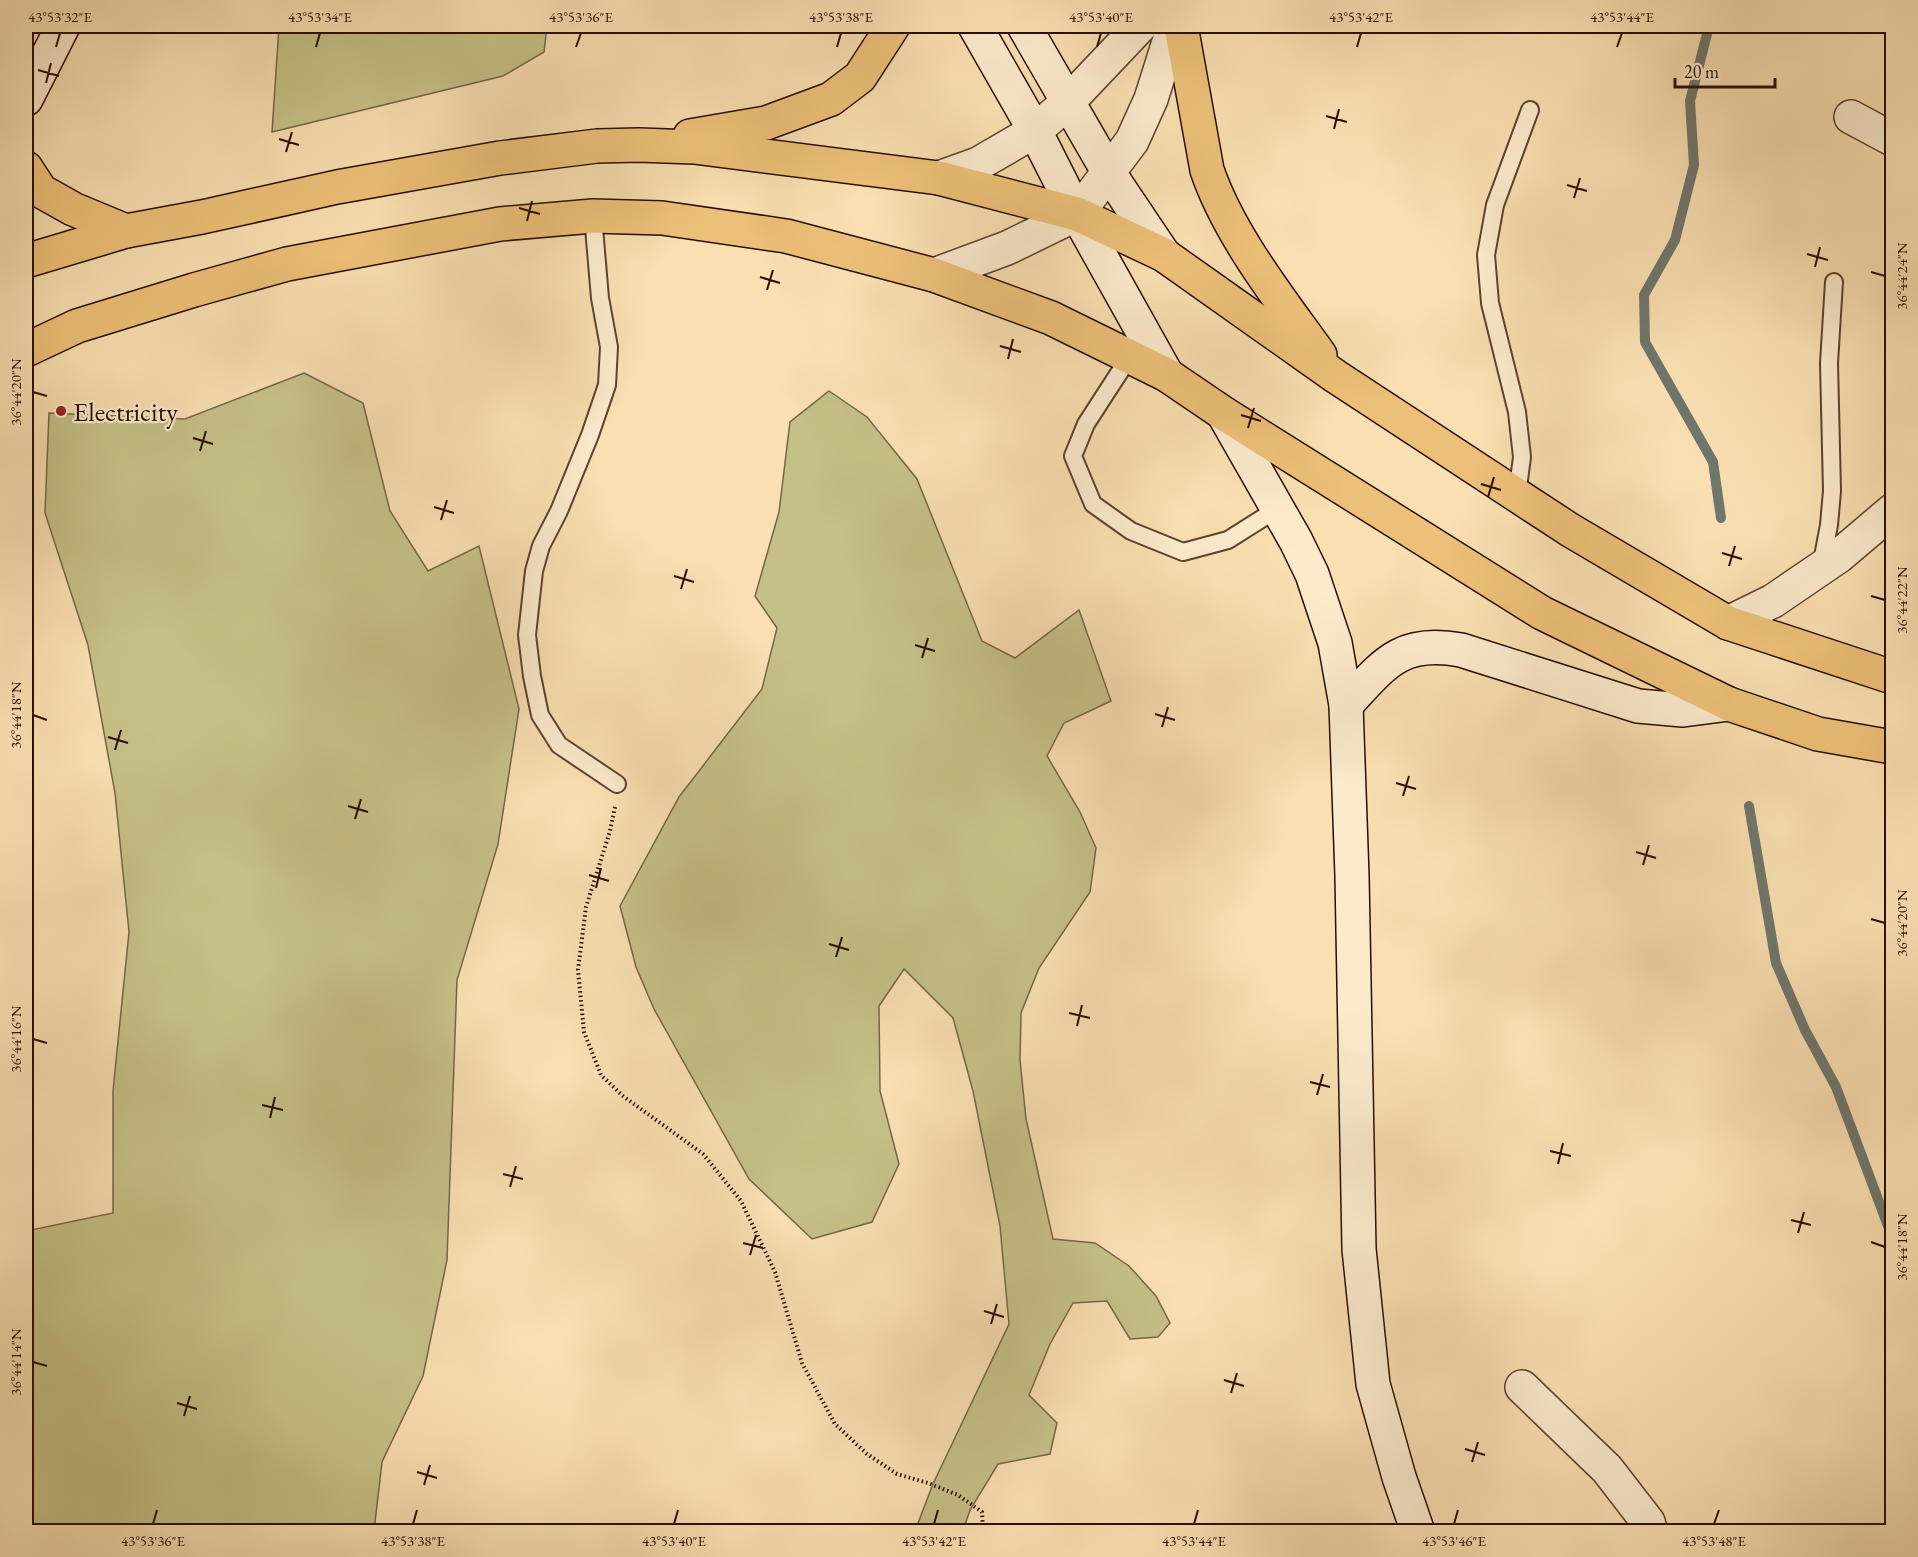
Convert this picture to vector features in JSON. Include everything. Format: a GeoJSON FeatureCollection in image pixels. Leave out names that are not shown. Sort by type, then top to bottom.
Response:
{"type":"FeatureCollection","features":[{"type":"Feature","properties":{"kind":"highway"},"geometry":{"type":"LineString","coordinates":[[639,145],[766,123],[831,99],[860,77],[892,26]]}},
{"type":"Feature","properties":{"kind":"highway"},"geometry":{"type":"LineString","coordinates":[[1181,26],[1207,170],[1214,191],[1234,228],[1269,283],[1335,376]]}},
{"type":"Feature","properties":{"kind":"highway"},"geometry":{"type":"LineString","coordinates":[[26,261],[126,231],[202,217],[337,187],[500,158],[597,146],[694,147],[939,178],[1077,214],[1164,255],[1335,376],[1570,530],[1728,623],[1893,676]]}},
{"type":"Feature","properties":{"kind":"highway"},"geometry":{"type":"LineString","coordinates":[[26,168],[40,190],[73,209],[126,231]]}},
{"type":"Feature","properties":{"kind":"highway"},"geometry":{"type":"LineString","coordinates":[[26,350],[77,326],[287,264],[500,224],[592,216],[662,218],[786,236],[934,275],[1051,318],[1167,375],[1223,413],[1542,613],[1729,704],[1818,734],[1893,747]]}},
{"type":"Feature","properties":{"kind":"street"},"geometry":{"type":"LineString","coordinates":[[26,99],[63,26]]}},
{"type":"Feature","properties":{"kind":"street"},"geometry":{"type":"LineString","coordinates":[[975,26],[1035,131],[1077,214],[1167,375]]}},
{"type":"Feature","properties":{"kind":"street"},"geometry":{"type":"LineString","coordinates":[[1024,26],[1109,173],[1164,255]]}},
{"type":"Feature","properties":{"kind":"street"},"geometry":{"type":"LineString","coordinates":[[939,178],[978,164],[1035,131],[1068,102],[1140,26]]}},
{"type":"Feature","properties":{"kind":"street"},"geometry":{"type":"LineString","coordinates":[[934,275],[1007,248],[1077,214],[1132,141],[1151,99],[1174,26]]}},
{"type":"Feature","properties":{"kind":"street"},"geometry":{"type":"LineString","coordinates":[[1851,117],[1893,139]]}},
{"type":"Feature","properties":{"kind":"street"},"geometry":{"type":"LineString","coordinates":[[1223,413],[1304,558],[1325,608],[1335,643],[1346,705],[1353,888],[1359,1250],[1373,1384],[1399,1478],[1418,1532]]}},
{"type":"Feature","properties":{"kind":"street"},"geometry":{"type":"LineString","coordinates":[[1728,623],[1773,601],[1856,543],[1893,511]]}},
{"type":"Feature","properties":{"kind":"street"},"geometry":{"type":"LineString","coordinates":[[1346,705],[1392,659],[1420,647],[1441,646],[1461,650],[1638,706],[1683,710],[1729,704]]}},
{"type":"Feature","properties":{"kind":"street"},"geometry":{"type":"LineString","coordinates":[[1522,1387],[1607,1469],[1648,1522],[1651,1532]]}},
{"type":"Feature","properties":{"kind":"lane"},"geometry":{"type":"LineString","coordinates":[[1517,495],[1522,457],[1517,412],[1490,303],[1486,255],[1495,205],[1530,110]]}},
{"type":"Feature","properties":{"kind":"lane"},"geometry":{"type":"LineString","coordinates":[[592,216],[600,298],[609,347],[607,385],[564,500],[541,546],[534,571],[527,635],[540,715],[559,745],[617,784]]}},
{"type":"Feature","properties":{"kind":"lane"},"geometry":{"type":"LineString","coordinates":[[1821,568],[1829,525],[1832,491],[1829,363],[1834,282]]}},
{"type":"Feature","properties":{"kind":"lane"},"geometry":{"type":"LineString","coordinates":[[1130,356],[1086,424],[1073,456],[1093,504],[1131,531],[1183,552],[1228,540],[1277,508]]}},
{"type":"Feature","properties":{"kind":"path"},"geometry":{"type":"LineString","coordinates":[[617,784],[610,831],[586,907],[578,970],[585,1032],[602,1075],[623,1096],[704,1154],[741,1201],[775,1272],[802,1363],[835,1424],[867,1454],[897,1474],[958,1495],[982,1512],[983,1532]]}},
{"type":"Feature","properties":{"kind":"shaded area"},"geometry":{"type":"Polygon","coordinates":[[[279,26],[547,26],[544,52],[503,76],[272,132],[279,26]]]}},
{"type":"Feature","properties":{"kind":"shaded area"},"geometry":{"type":"Polygon","coordinates":[[[304,373],[363,403],[390,511],[428,571],[479,546],[519,709],[498,844],[457,980],[447,1260],[423,1376],[382,1462],[374,1531],[32,1531],[26,1492],[26,1231],[113,1213],[113,1091],[129,932],[115,793],[88,645],[45,513],[49,413],[185,419],[304,373]]]}},
{"type":"Feature","properties":{"kind":"shaded area"},"geometry":{"type":"Polygon","coordinates":[[[829,391],[867,417],[917,479],[982,641],[1015,658],[1079,610],[1111,701],[1064,723],[1047,756],[1080,812],[1096,848],[1090,892],[1039,968],[1021,1013],[1020,1060],[1026,1119],[1053,1239],[1095,1243],[1129,1266],[1156,1296],[1170,1323],[1158,1337],[1130,1339],[1107,1301],[1073,1303],[1050,1344],[1029,1395],[1057,1423],[1050,1454],[998,1464],[970,1510],[963,1531],[915,1531],[933,1484],[1009,1324],[1000,1226],[973,1091],[953,1018],[904,969],[879,1006],[880,1091],[899,1164],[872,1222],[812,1239],[749,1179],[654,1009],[636,967],[620,906],[679,797],[762,689],[777,628],[755,596],[779,512],[790,422],[829,391]]]}},
{"type":"Feature","properties":{"kind":"waterway"},"geometry":{"type":"LineString","coordinates":[[1709,26],[1690,101],[1694,165],[1675,240],[1644,295],[1645,342],[1713,462],[1721,518]]}},
{"type":"Feature","properties":{"kind":"waterway"},"geometry":{"type":"LineString","coordinates":[[1749,806],[1776,963],[1805,1030],[1836,1087],[1892,1234]]}},
{"type":"Feature","properties":{"kind":"place","name":"Electricity"},"geometry":{"type":"Point","coordinates":[61,411]}}]}
